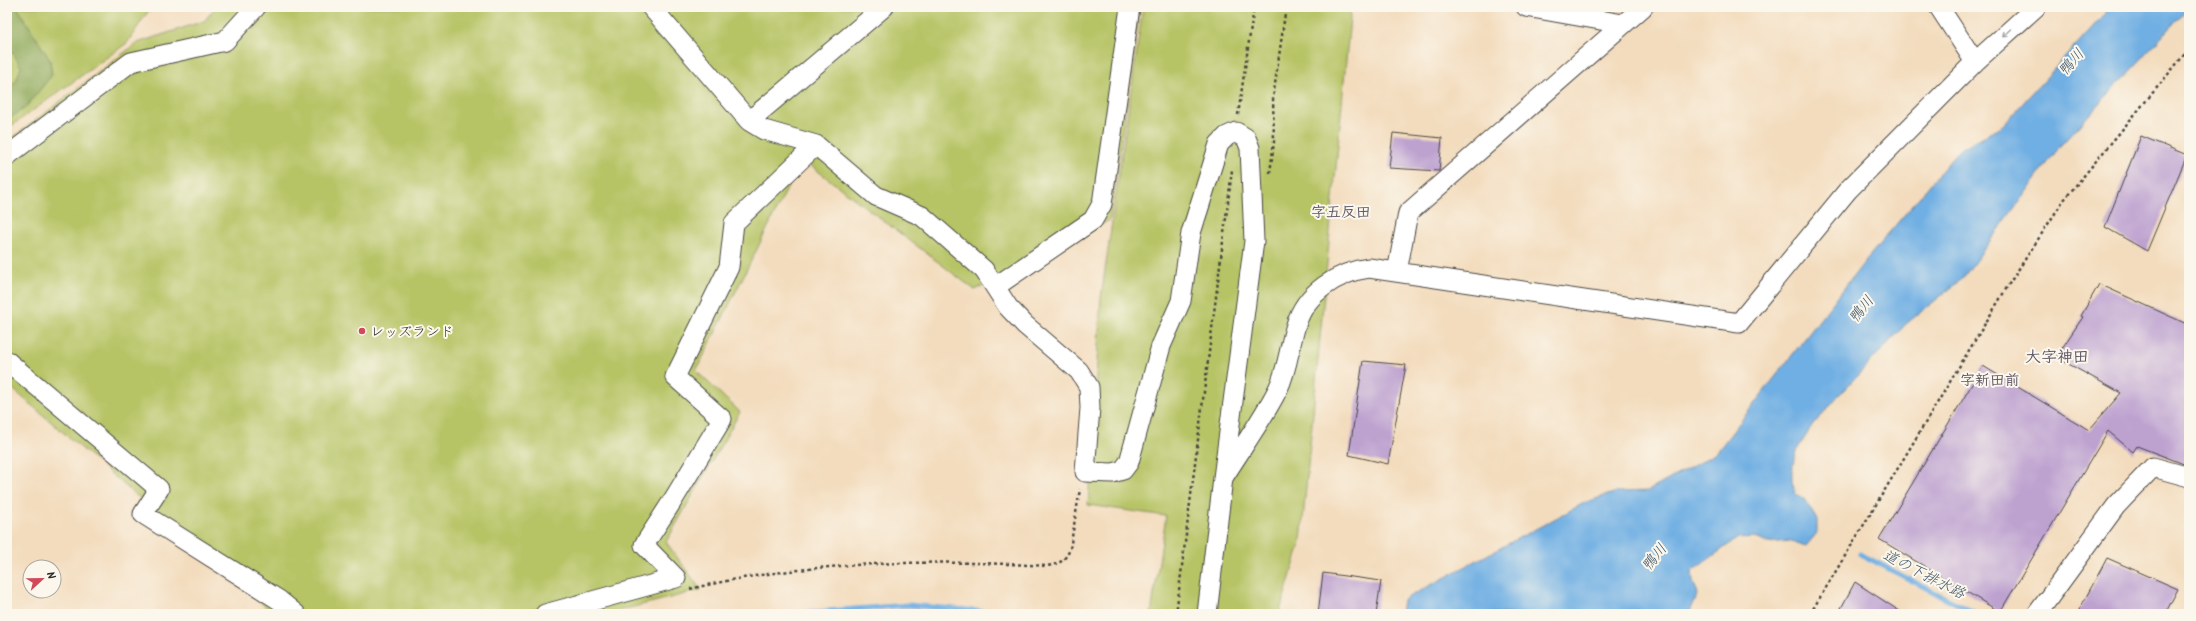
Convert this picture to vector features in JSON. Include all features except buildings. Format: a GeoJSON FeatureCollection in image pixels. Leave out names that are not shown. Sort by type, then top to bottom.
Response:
{"type":"FeatureCollection","features":[{"type":"Feature","properties":{"kind":"street"},"geometry":{"type":"LineString","coordinates":[[7,156],[131,62],[225,41],[256,7]]}},
{"type":"Feature","properties":{"kind":"street"},"geometry":{"type":"LineString","coordinates":[[651,7],[749,121],[764,130],[816,145],[876,196],[922,216],[984,270],[1008,307],[1025,325],[1079,371],[1090,387],[1090,408],[1085,472],[1113,473],[1123,470],[1129,462],[1161,346],[1181,301],[1191,233],[1204,187],[1219,144],[1227,136],[1236,132],[1246,138],[1250,148],[1254,241],[1207,614]]}},
{"type":"Feature","properties":{"kind":"street"},"geometry":{"type":"LineString","coordinates":[[749,121],[884,7]]}},
{"type":"Feature","properties":{"kind":"street"},"geometry":{"type":"LineString","coordinates":[[995,287],[1093,220],[1098,214],[1102,204],[1130,7]]}},
{"type":"Feature","properties":{"kind":"street"},"geometry":{"type":"LineString","coordinates":[[1526,7],[1623,24]]}},
{"type":"Feature","properties":{"kind":"street"},"geometry":{"type":"LineString","coordinates":[[1397,272],[1408,214],[1643,7]]}},
{"type":"Feature","properties":{"kind":"street"},"geometry":{"type":"LineString","coordinates":[[1940,7],[1975,62]]}},
{"type":"Feature","properties":{"kind":"street"},"geometry":{"type":"LineString","coordinates":[[1223,478],[1277,391],[1285,372],[1296,325],[1305,307],[1324,286],[1339,276],[1354,270],[1369,268],[1739,323],[1848,190],[1975,62],[2036,7]]}},
{"type":"Feature","properties":{"kind":"street"},"geometry":{"type":"LineString","coordinates":[[545,614],[676,578],[644,545],[722,419],[675,377],[729,267],[734,223],[816,145]]}},
{"type":"Feature","properties":{"kind":"street"},"geometry":{"type":"LineString","coordinates":[[7,361],[159,489],[143,514],[279,600],[296,614]]}},
{"type":"Feature","properties":{"kind":"street"},"geometry":{"type":"LineString","coordinates":[[2037,614],[2116,506],[2153,467],[2189,477]]}},
{"type":"Feature","properties":{"kind":"path"},"geometry":{"type":"LineString","coordinates":[[1236,132],[1254,7]]}},
{"type":"Feature","properties":{"kind":"path"},"geometry":{"type":"LineString","coordinates":[[1270,180],[1274,142],[1273,98],[1286,7]]}},
{"type":"Feature","properties":{"kind":"path"},"geometry":{"type":"LineString","coordinates":[[1810,614],[2008,284],[2062,201],[2189,49]]}},
{"type":"Feature","properties":{"kind":"path"},"geometry":{"type":"LineString","coordinates":[[1176,614],[1232,164]]}},
{"type":"Feature","properties":{"kind":"path"},"geometry":{"type":"LineString","coordinates":[[686,590],[775,574],[868,565],[976,562],[1047,566],[1056,564],[1067,557],[1070,549],[1079,491],[1085,472]]}},
{"type":"Feature","properties":{"kind":"green space"},"geometry":{"type":"Polygon","coordinates":[[[7,7],[151,7],[127,43],[7,129],[7,7]]]}},
{"type":"Feature","properties":{"kind":"green space"},"geometry":{"type":"Polygon","coordinates":[[[7,7],[17,7],[19,10],[50,60],[52,75],[25,108],[7,120],[7,88],[16,81],[21,67],[7,42],[7,7]]]}},
{"type":"Feature","properties":{"kind":"green space","name":"レッズランド"},"geometry":{"type":"Polygon","coordinates":[[[216,7],[1140,7],[1110,220],[975,290],[802,159],[696,371],[740,412],[666,542],[701,590],[606,614],[274,614],[7,384],[7,142],[137,43],[204,21],[216,7]]]}},
{"type":"Feature","properties":{"kind":"green space"},"geometry":{"type":"Polygon","coordinates":[[[1143,7],[1351,7],[1301,541],[1279,614],[1151,614],[1166,516],[1088,505],[1101,298],[1143,7]]]}},
{"type":"Feature","properties":{"kind":"water","name":"鴨川"},"geometry":{"type":"Polygon","coordinates":[[[2111,7],[2189,8],[2060,146],[1962,279],[1906,324],[1837,397],[1813,425],[1798,448],[1792,467],[1792,482],[1796,494],[1804,499],[1817,520],[1817,533],[1806,546],[1790,541],[1767,543],[1754,537],[1738,538],[1692,571],[1693,582],[1698,593],[1689,614],[1401,614],[1403,600],[1586,502],[1617,492],[1648,491],[1716,453],[1866,260],[1960,149],[2001,127],[2111,7]]]}},
{"type":"Feature","properties":{"kind":"waterway","name":"道の下排水路"},"geometry":{"type":"LineString","coordinates":[[1860,554],[1977,614]]}},
{"type":"Feature","properties":{"kind":"waterway"},"geometry":{"type":"LineString","coordinates":[[788,614],[908,605],[1012,614]]}},
{"type":"Feature","properties":{"kind":"place","name":"レッズランド"},"geometry":{"type":"Point","coordinates":[362,331]}},
{"type":"Feature","properties":{"kind":"district","name":"字五反田"},"geometry":{"type":"Point","coordinates":[1341,212]}},
{"type":"Feature","properties":{"kind":"district","name":"大字神田"},"geometry":{"type":"Point","coordinates":[2057,356]}},
{"type":"Feature","properties":{"kind":"district","name":"字新田前"},"geometry":{"type":"Point","coordinates":[1990,380]}}]}
